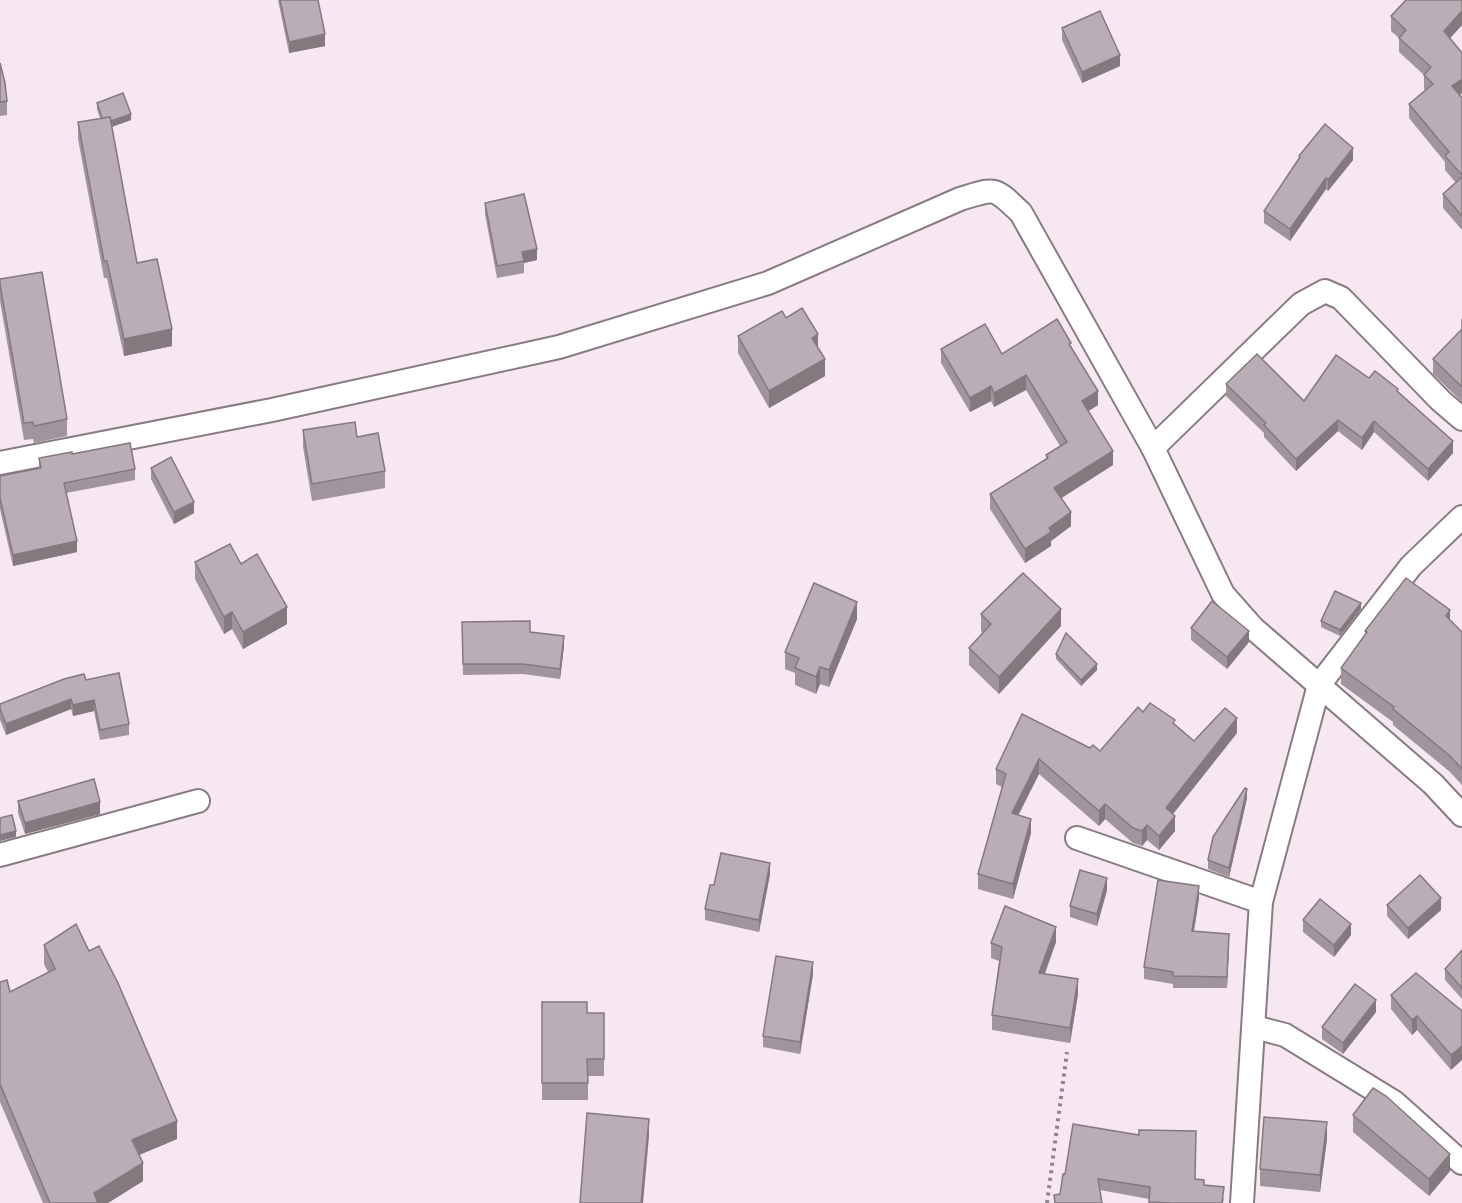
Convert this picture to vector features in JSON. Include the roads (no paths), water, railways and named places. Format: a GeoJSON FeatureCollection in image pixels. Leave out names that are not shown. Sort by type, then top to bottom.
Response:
{"type":"FeatureCollection","features":[{"type":"Feature","properties":{"kind":"street"},"geometry":{"type":"LineString","coordinates":[[0,463],[272,410],[559,347],[768,283],[960,199],[988,190],[1001,194],[1021,213],[1153,447],[1223,594],[1253,628],[1433,784],[1462,816]]}},
{"type":"Feature","properties":{"kind":"street"},"geometry":{"type":"LineString","coordinates":[[1153,447],[1301,304],[1325,291],[1341,298],[1441,401],[1462,419]]}},
{"type":"Feature","properties":{"kind":"street"},"geometry":{"type":"LineString","coordinates":[[1242,1203],[1261,902],[1319,685],[1411,566],[1462,517]]}},
{"type":"Feature","properties":{"kind":"street"},"geometry":{"type":"LineString","coordinates":[[0,855],[198,801]]}},
{"type":"Feature","properties":{"kind":"street"},"geometry":{"type":"LineString","coordinates":[[1077,838],[1261,902]]}},
{"type":"Feature","properties":{"kind":"street"},"geometry":{"type":"LineString","coordinates":[[1254,1027],[1285,1035],[1395,1102],[1462,1163]]}}]}
